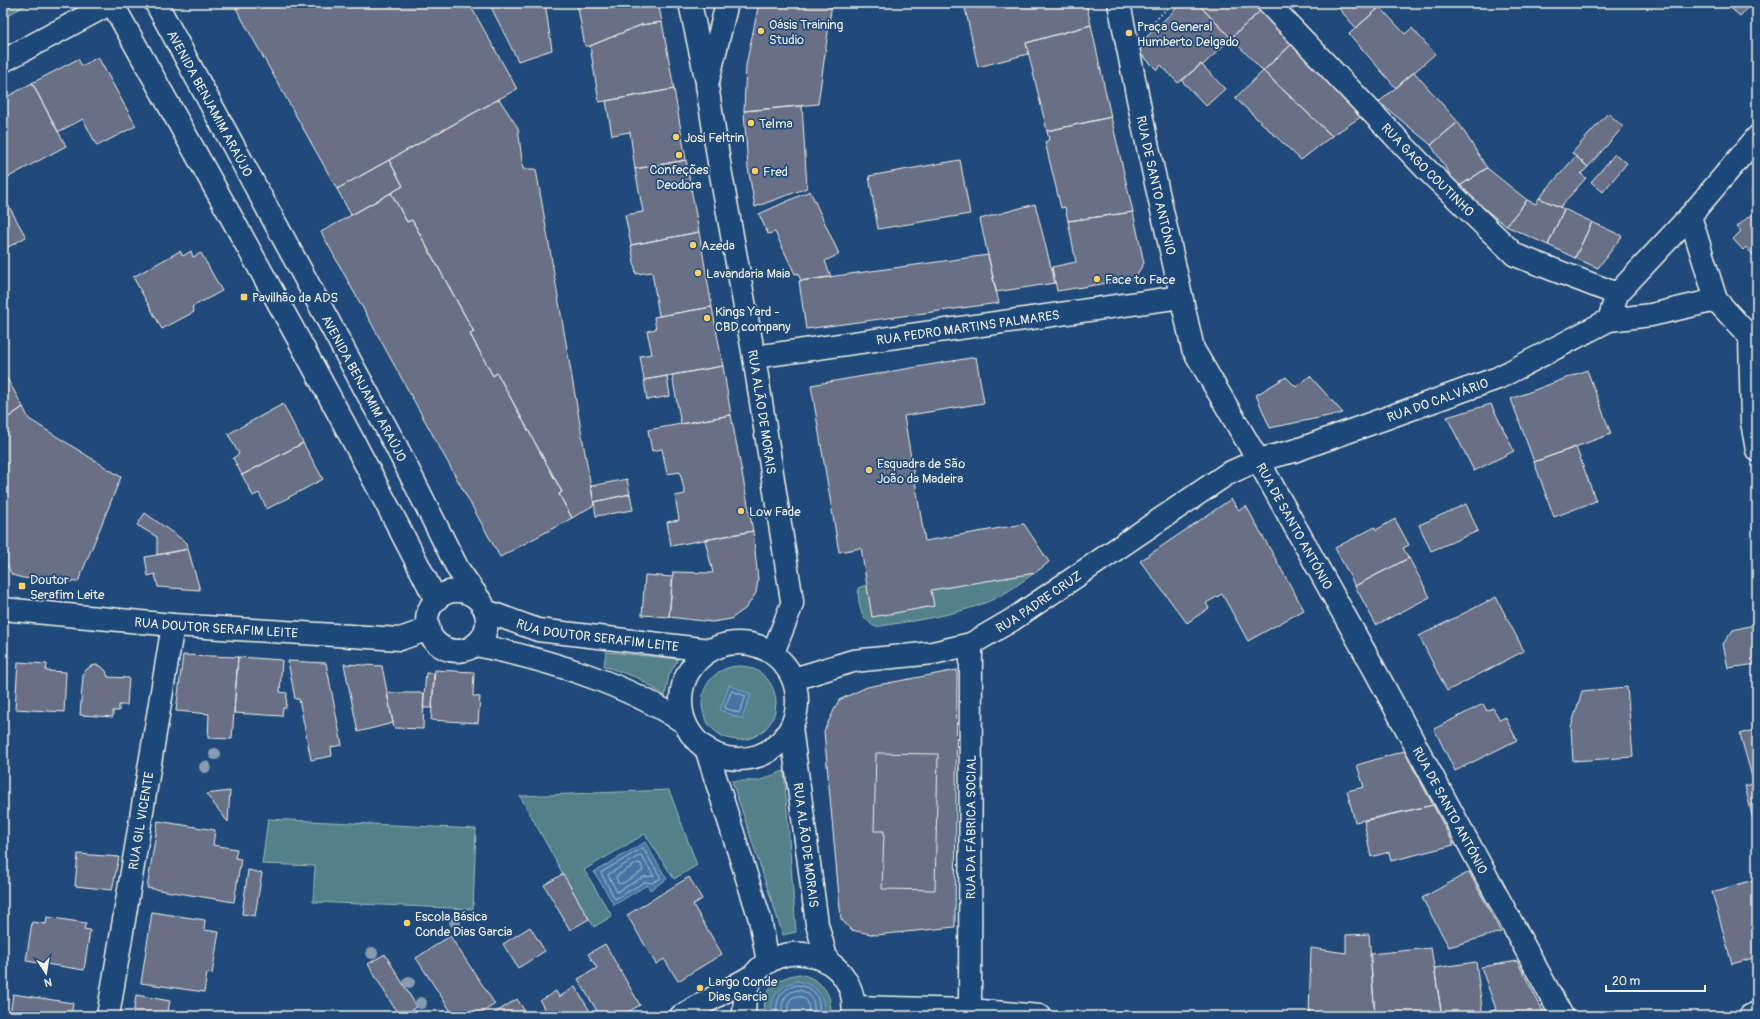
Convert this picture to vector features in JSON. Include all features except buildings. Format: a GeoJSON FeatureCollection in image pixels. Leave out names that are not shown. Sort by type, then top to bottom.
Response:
{"type":"FeatureCollection","features":[{"type":"Feature","properties":{"kind":"street"},"geometry":{"type":"LineString","coordinates":[[3,61],[111,3],[213,184],[366,464],[436,600],[428,614],[427,619],[428,629],[433,638],[440,645],[448,649],[458,651],[476,645],[486,629],[488,621],[484,607]]}},
{"type":"Feature","properties":{"kind":"street","name":"AVENIDA BENJAMIM ARAÚJO"},"geometry":{"type":"LineString","coordinates":[[156,3],[396,446],[458,569],[484,607]]}},
{"type":"Feature","properties":{"kind":"street"},"geometry":{"type":"LineString","coordinates":[[690,3],[707,85]]}},
{"type":"Feature","properties":{"kind":"street","name":"RUA ALÃO DE MORAIS"},"geometry":{"type":"LineString","coordinates":[[727,3],[707,85],[720,169],[754,357],[792,604],[773,653]]}},
{"type":"Feature","properties":{"kind":"street","name":"RUA DE SANTO ANTÓNIO"},"geometry":{"type":"LineString","coordinates":[[1119,3],[1145,134],[1193,349],[1258,460],[1562,1016]]}},
{"type":"Feature","properties":{"kind":"street","name":"RUA GAGO COUTINHO"},"geometry":{"type":"LineString","coordinates":[[1268,3],[1424,167],[1515,255],[1616,294]]}},
{"type":"Feature","properties":{"kind":"street"},"geometry":{"type":"LineString","coordinates":[[1609,320],[1616,294],[1690,216],[1757,137]]}},
{"type":"Feature","properties":{"kind":"street"},"geometry":{"type":"LineString","coordinates":[[1690,216],[1716,300],[1753,338],[1752,422],[1757,450]]}},
{"type":"Feature","properties":{"kind":"street","name":"RUA PEDRO MARTINS PALMARES"},"geometry":{"type":"LineString","coordinates":[[754,357],[1181,297]]}},
{"type":"Feature","properties":{"kind":"street","name":"RUA DO CALVÁRIO"},"geometry":{"type":"LineString","coordinates":[[1258,460],[1294,451],[1498,378],[1609,320],[1651,315],[1716,300]]}},
{"type":"Feature","properties":{"kind":"street","name":"RUA PADRE CRUZ"},"geometry":{"type":"LineString","coordinates":[[794,679],[853,661],[932,653],[971,644],[1012,620],[1227,474],[1258,460]]}},
{"type":"Feature","properties":{"kind":"street","name":"RUA DOUTOR SERAFIM LEITE"},"geometry":{"type":"LineString","coordinates":[[436,600],[446,593],[460,591],[472,595],[484,607],[507,620],[538,630],[710,650]]}},
{"type":"Feature","properties":{"kind":"street","name":"RUA DOUTOR SERAFIM LEITE"},"geometry":{"type":"LineString","coordinates":[[3,609],[172,625],[400,639],[428,629]]}},
{"type":"Feature","properties":{"kind":"street","name":"RUA GIL VICENTE"},"geometry":{"type":"LineString","coordinates":[[108,1016],[172,625]]}},
{"type":"Feature","properties":{"kind":"street","name":"RUA ALÃO DE MORAIS"},"geometry":{"type":"LineString","coordinates":[[742,643],[758,646],[773,653],[786,665],[794,679],[797,712],[792,727],[782,741],[769,751],[753,757],[737,759],[726,757],[706,748],[694,737],[685,723],[681,707],[684,685],[688,674],[697,661],[710,650],[726,644],[742,643]]}},
{"type":"Feature","properties":{"kind":"street","name":"RUA DA FÁBRICA SOCIAL"},"geometry":{"type":"LineString","coordinates":[[970,1010],[971,644]]}},
{"type":"Feature","properties":{"kind":"street"},"geometry":{"type":"LineString","coordinates":[[476,645],[506,651],[590,677],[634,694],[663,708],[685,723]]}},
{"type":"Feature","properties":{"kind":"street","name":"RUA ALÃO DE MORAIS"},"geometry":{"type":"LineString","coordinates":[[792,727],[816,917],[827,960]]}},
{"type":"Feature","properties":{"kind":"street","name":"RUA ALÃO DE MORAIS"},"geometry":{"type":"LineString","coordinates":[[706,748],[760,919],[761,969]]}},
{"type":"Feature","properties":{"kind":"street"},"geometry":{"type":"LineString","coordinates":[[681,1016],[782,956],[797,953],[813,955],[827,960],[844,975],[851,990],[854,1011],[970,1010],[1040,1016]]}},
{"type":"Feature","properties":{"kind":"street"},"geometry":{"type":"LineString","coordinates":[[745,1016],[747,986],[761,969]]}},
{"type":"Feature","properties":{"kind":"street"},"geometry":{"type":"LineString","coordinates":[[1750,1016],[1757,1013]]}},
{"type":"Feature","properties":{"kind":"path"},"geometry":{"type":"LineString","coordinates":[[1155,21],[1173,3]]}},
{"type":"Feature","properties":{"kind":"green space"},"geometry":{"type":"Polygon","coordinates":[[[3,3],[30,3],[3,18],[3,3]]]}},
{"type":"Feature","properties":{"kind":"green space"},"geometry":{"type":"Polygon","coordinates":[[[1035,573],[1001,596],[982,604],[952,613],[921,619],[875,627],[863,615],[860,605],[858,588],[867,585],[872,617],[934,606],[931,590],[1035,573]]]}},
{"type":"Feature","properties":{"kind":"green space"},"geometry":{"type":"Polygon","coordinates":[[[606,652],[678,659],[669,675],[665,696],[638,678],[604,666],[606,652]]]}},
{"type":"Feature","properties":{"kind":"green space"},"geometry":{"type":"Polygon","coordinates":[[[732,666],[746,666],[760,672],[770,682],[776,696],[774,717],[770,724],[760,734],[746,740],[732,740],[718,734],[708,724],[702,710],[702,696],[708,682],[718,672],[732,666]]]}},
{"type":"Feature","properties":{"kind":"green space"},"geometry":{"type":"Polygon","coordinates":[[[784,771],[796,932],[783,935],[732,781],[758,781],[784,771]]]}},
{"type":"Feature","properties":{"kind":"green space"},"geometry":{"type":"Polygon","coordinates":[[[669,790],[697,865],[674,879],[645,834],[584,870],[612,916],[594,927],[520,796],[669,790]]]}},
{"type":"Feature","properties":{"kind":"green space"},"geometry":{"type":"Polygon","coordinates":[[[268,819],[476,829],[473,909],[313,902],[315,866],[262,864],[268,819]]]}},
{"type":"Feature","properties":{"kind":"green space"},"geometry":{"type":"Polygon","coordinates":[[[800,974],[807,976],[820,984],[828,994],[831,1008],[830,1016],[765,1016],[765,999],[772,986],[784,978],[800,974]]]}},
{"type":"Feature","properties":{"kind":"water"},"geometry":{"type":"Polygon","coordinates":[[[729,685],[751,694],[742,719],[720,710],[729,685]]]}},
{"type":"Feature","properties":{"kind":"water"},"geometry":{"type":"Polygon","coordinates":[[[645,842],[667,879],[650,890],[647,885],[614,905],[594,872],[645,842]]]}},
{"type":"Feature","properties":{"kind":"water"},"geometry":{"type":"Polygon","coordinates":[[[797,981],[810,985],[819,992],[822,997],[824,1009],[823,1016],[774,1016],[772,1004],[776,993],[791,983],[797,981]]]}},
{"type":"Feature","properties":{"kind":"place","name":"Oásis Training Studio"},"geometry":{"type":"Point","coordinates":[761,31]}},
{"type":"Feature","properties":{"kind":"place","name":"Praça General Humberto Delgado"},"geometry":{"type":"Point","coordinates":[1129,33]}},
{"type":"Feature","properties":{"kind":"place","name":"Telma"},"geometry":{"type":"Point","coordinates":[751,123]}},
{"type":"Feature","properties":{"kind":"place","name":"Josi Feltrin"},"geometry":{"type":"Point","coordinates":[676,137]}},
{"type":"Feature","properties":{"kind":"place","name":"Confeções Deodora"},"geometry":{"type":"Point","coordinates":[679,155]}},
{"type":"Feature","properties":{"kind":"place","name":"Fred"},"geometry":{"type":"Point","coordinates":[755,171]}},
{"type":"Feature","properties":{"kind":"place","name":"Azeda"},"geometry":{"type":"Point","coordinates":[693,245]}},
{"type":"Feature","properties":{"kind":"place","name":"Lavandaria Maia"},"geometry":{"type":"Point","coordinates":[698,273]}},
{"type":"Feature","properties":{"kind":"place","name":"Face to Face"},"geometry":{"type":"Point","coordinates":[1097,279]}},
{"type":"Feature","properties":{"kind":"place","name":"Pavilhão da ADS"},"geometry":{"type":"Point","coordinates":[244,297]}},
{"type":"Feature","properties":{"kind":"place","name":"Kings Yard - CBD company"},"geometry":{"type":"Point","coordinates":[707,318]}},
{"type":"Feature","properties":{"kind":"place","name":"Esquadra de São João da Madeira"},"geometry":{"type":"Point","coordinates":[869,470]}},
{"type":"Feature","properties":{"kind":"place","name":"Low Fade"},"geometry":{"type":"Point","coordinates":[741,511]}},
{"type":"Feature","properties":{"kind":"place","name":"Doutor Serafim Leite"},"geometry":{"type":"Point","coordinates":[22,586]}},
{"type":"Feature","properties":{"kind":"place","name":"Escola Básica Conde Dias Garcia"},"geometry":{"type":"Point","coordinates":[407,923]}},
{"type":"Feature","properties":{"kind":"place","name":"Largo Conde Dias Garcia"},"geometry":{"type":"Point","coordinates":[700,988]}}]}
